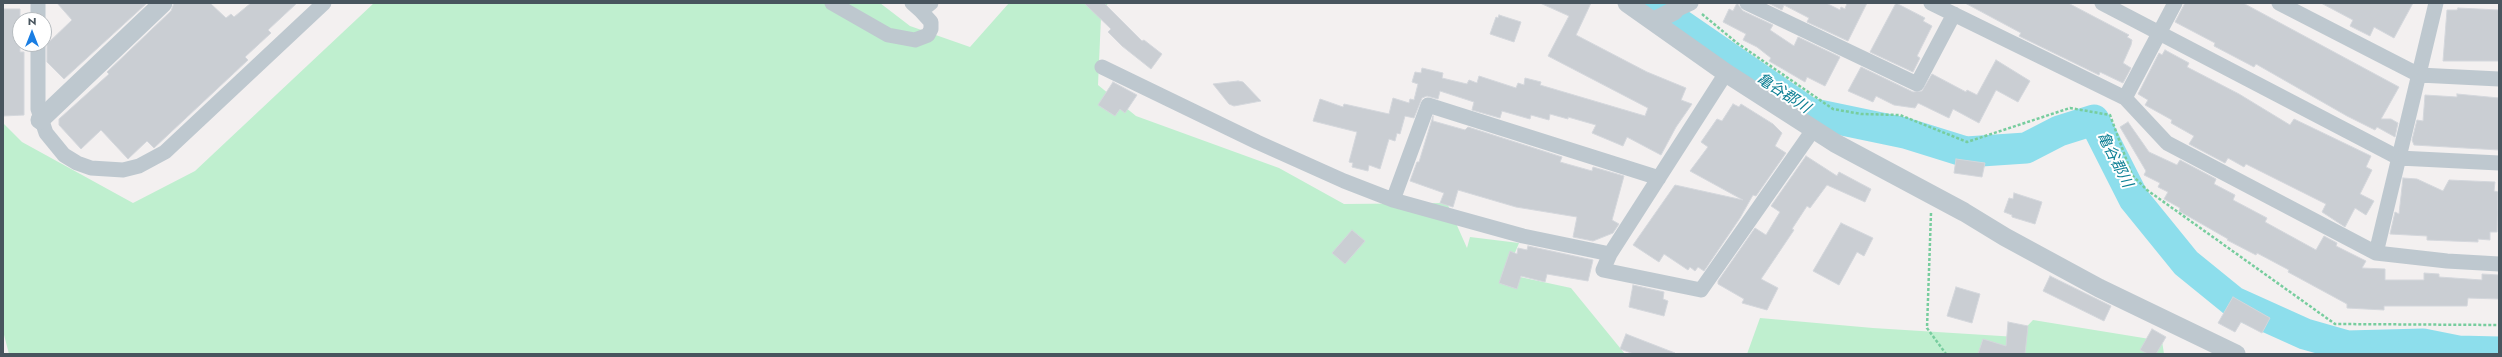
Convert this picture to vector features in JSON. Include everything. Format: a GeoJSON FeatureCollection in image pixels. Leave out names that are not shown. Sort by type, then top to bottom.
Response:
{"type":"FeatureCollection","features":[{"type":"Feature","properties":{"kind":"street"},"geometry":{"type":"LineString","coordinates":[[40,120],[163,3]]}},
{"type":"Feature","properties":{"kind":"street"},"geometry":{"type":"LineString","coordinates":[[38,52],[37,98],[40,120],[54,145],[64,155],[77,163],[107,170],[139,166],[165,152],[324,3]]}},
{"type":"Feature","properties":{"kind":"street"},"geometry":{"type":"LineString","coordinates":[[832,3],[888,35],[915,40],[928,35],[931,29],[931,22],[921,6]]}},
{"type":"Feature","properties":{"kind":"street"},"geometry":{"type":"LineString","coordinates":[[1627,3],[1726,73],[1813,130],[2099,288],[2236,354]]}},
{"type":"Feature","properties":{"kind":"street"},"geometry":{"type":"LineString","coordinates":[[1747,3],[1917,84],[1954,14]]}},
{"type":"Feature","properties":{"kind":"street"},"geometry":{"type":"LineString","coordinates":[[1931,3],[2125,98],[2167,143],[2376,253],[2447,261],[2499,264]]}},
{"type":"Feature","properties":{"kind":"street"},"geometry":{"type":"LineString","coordinates":[[2102,3],[2399,158],[2499,163]]}},
{"type":"Feature","properties":{"kind":"street"},"geometry":{"type":"LineString","coordinates":[[2125,98],[2175,3]]}},
{"type":"Feature","properties":{"kind":"street"},"geometry":{"type":"LineString","coordinates":[[2278,3],[2419,75],[2499,79]]}},
{"type":"Feature","properties":{"kind":"street"},"geometry":{"type":"LineString","coordinates":[[2376,253],[2436,3]]}},
{"type":"Feature","properties":{"kind":"street"},"geometry":{"type":"LineString","coordinates":[[1654,21],[1685,6]]}},
{"type":"Feature","properties":{"kind":"street"},"geometry":{"type":"LineString","coordinates":[[1102,67],[1257,142],[1344,181],[1393,200],[1523,236],[1610,254]]}},
{"type":"Feature","properties":{"kind":"street"},"geometry":{"type":"LineString","coordinates":[[1726,73],[1610,254],[1603,270],[1700,290],[1813,130]]}},
{"type":"Feature","properties":{"kind":"street"},"geometry":{"type":"LineString","coordinates":[[1393,200],[1428,105],[1659,178]]}},
{"type":"Feature","properties":{"kind":"path"},"geometry":{"type":"LineString","coordinates":[[1685,6],[1833,109],[1861,114],[1900,115],[1967,142],[2070,108],[2110,115],[2132,176],[2147,190],[2334,324],[2499,325]]}},
{"type":"Feature","properties":{"kind":"path"},"geometry":{"type":"LineString","coordinates":[[1925,209],[1931,213],[1926,328],[1946,354]]}},
{"type":"Feature","properties":{"kind":"green space"},"geometry":{"type":"Polygon","coordinates":[[[374,3],[880,3],[910,26],[970,47],[1009,3],[1108,3],[1101,17],[1098,85],[1136,116],[1279,168],[1344,204],[1447,203],[1467,248],[1470,237],[1519,243],[1506,274],[1571,288],[1625,354],[9,354],[3,331],[3,123],[22,142],[133,203],[195,171],[374,3]]]}},
{"type":"Feature","properties":{"kind":"green space"},"geometry":{"type":"Polygon","coordinates":[[[1760,318],[1873,328],[2017,337],[2033,320],[2162,341],[2164,354],[1747,354],[1760,318]]]}},
{"type":"Feature","properties":{"kind":"building"},"geometry":{"type":"Polygon","coordinates":[[[57,3],[147,3],[64,79],[47,62],[47,52],[52,52],[52,39],[72,20],[57,3]]]}},
{"type":"Feature","properties":{"kind":"building"},"geometry":{"type":"Polygon","coordinates":[[[174,3],[210,3],[226,18],[231,14],[234,17],[251,3],[297,3],[268,30],[271,33],[245,57],[248,60],[154,148],[147,141],[128,159],[101,130],[81,149],[59,125],[59,119],[109,74],[107,72],[171,11],[174,3]]]}},
{"type":"Feature","properties":{"kind":"building"},"geometry":{"type":"Polygon","coordinates":[[[1084,3],[1104,3],[1142,41],[1144,40],[1162,54],[1151,69],[1122,46],[1108,32],[1111,29],[1084,3]]]}},
{"type":"Feature","properties":{"kind":"building"},"geometry":{"type":"Polygon","coordinates":[[[1540,3],[1591,3],[1576,35],[1647,72],[1686,88],[1681,100],[1692,104],[1676,127],[1661,155],[1627,137],[1623,146],[1592,133],[1596,125],[1568,117],[1568,119],[1550,114],[1549,120],[1531,115],[1530,119],[1502,111],[1500,118],[1472,110],[1474,102],[1440,91],[1438,99],[1427,96],[1422,98],[1414,118],[1405,116],[1400,134],[1397,133],[1395,141],[1389,139],[1380,169],[1369,165],[1368,171],[1352,167],[1353,163],[1349,162],[1357,132],[1313,121],[1320,99],[1343,107],[1344,104],[1389,114],[1393,98],[1409,103],[1410,99],[1414,100],[1418,84],[1412,82],[1415,72],[1421,73],[1422,68],[1443,73],[1442,78],[1467,84],[1469,80],[1477,83],[1479,76],[1516,88],[1518,83],[1524,85],[1525,78],[1541,82],[1540,85],[1645,116],[1648,108],[1548,56],[1569,16],[1540,3]]]}},
{"type":"Feature","properties":{"kind":"building"},"geometry":{"type":"Polygon","coordinates":[[[1737,3],[1743,11],[1773,25],[1770,30],[1794,46],[1798,37],[1840,57],[1825,86],[1807,77],[1805,82],[1769,61],[1771,58],[1757,47],[1743,40],[1746,34],[1723,22],[1729,9],[1733,11],[1737,3]]]}},
{"type":"Feature","properties":{"kind":"building"},"geometry":{"type":"Polygon","coordinates":[[[1768,3],[1826,3],[1840,10],[1841,7],[1845,9],[1847,3],[1867,3],[1848,41],[1807,22],[1809,18],[1784,5],[1782,10],[1768,3]]]}},
{"type":"Feature","properties":{"kind":"building"},"geometry":{"type":"Polygon","coordinates":[[[1896,3],[1925,18],[1923,21],[1932,26],[1917,56],[1920,58],[1913,72],[1870,52],[1896,3]]]}},
{"type":"Feature","properties":{"kind":"building"},"geometry":{"type":"Polygon","coordinates":[[[1965,3],[2068,3],[2129,35],[2127,37],[2132,40],[2131,45],[2123,63],[2131,68],[2123,83],[2100,72],[2099,75],[2019,36],[2021,33],[1965,3]]]}},
{"type":"Feature","properties":{"kind":"building"},"geometry":{"type":"Polygon","coordinates":[[[2185,3],[2243,3],[2399,87],[2381,119],[2391,119],[2398,123],[2395,137],[2377,127],[2375,130],[2347,116],[2256,64],[2254,67],[2214,46],[2215,43],[2175,22],[2185,3]]]}},
{"type":"Feature","properties":{"kind":"building"},"geometry":{"type":"Polygon","coordinates":[[[2321,3],[2413,3],[2394,38],[2374,27],[2370,36],[2350,26],[2353,20],[2321,3]]]}},
{"type":"Feature","properties":{"kind":"building"},"geometry":{"type":"Polygon","coordinates":[[[2458,8],[2499,10],[2499,61],[2443,61],[2447,10],[2457,10],[2458,8]]]}},
{"type":"Feature","properties":{"kind":"building"},"geometry":{"type":"Polygon","coordinates":[[[3,9],[20,9],[20,12],[12,12],[12,52],[24,52],[24,115],[3,116],[3,9]]]}},
{"type":"Feature","properties":{"kind":"building"},"geometry":{"type":"Polygon","coordinates":[[[1499,15],[1521,22],[1514,42],[1490,34],[1496,17],[1498,18],[1499,15]]]}},
{"type":"Feature","properties":{"kind":"building"},"geometry":{"type":"Polygon","coordinates":[[[2165,50],[2189,63],[2187,67],[2239,94],[2290,125],[2294,119],[2371,156],[2366,167],[2372,170],[2360,194],[2374,201],[2366,215],[2355,208],[2345,227],[2322,212],[2326,204],[2246,164],[2244,167],[2228,158],[2225,163],[2189,144],[2194,136],[2171,123],[2172,120],[2145,105],[2148,100],[2138,94],[2159,53],[2162,55],[2165,50]]]}},
{"type":"Feature","properties":{"kind":"building"},"geometry":{"type":"Polygon","coordinates":[[[1996,60],[2030,81],[2018,102],[1996,90],[1979,123],[1953,109],[1949,118],[1918,103],[1915,108],[1894,105],[1876,96],[1873,102],[1848,91],[1861,67],[1913,92],[1922,91],[1932,74],[1966,92],[1967,90],[1977,95],[1996,60]]]}},
{"type":"Feature","properties":{"kind":"building"},"geometry":{"type":"Polygon","coordinates":[[[1238,81],[1243,82],[1261,101],[1234,106],[1229,104],[1213,84],[1238,81]]]}},
{"type":"Feature","properties":{"kind":"building"},"geometry":{"type":"Polygon","coordinates":[[[1113,82],[1137,95],[1125,113],[1120,109],[1115,116],[1098,105],[1113,82]]]}},
{"type":"Feature","properties":{"kind":"building"},"geometry":{"type":"Polygon","coordinates":[[[2457,94],[2499,98],[2499,150],[2414,145],[2412,140],[2417,120],[2423,121],[2425,95],[2457,97],[2457,94]]]}},
{"type":"Feature","properties":{"kind":"building"},"geometry":{"type":"Polygon","coordinates":[[[1733,104],[1739,107],[1741,104],[1773,124],[1782,133],[1775,146],[1786,153],[1756,196],[1753,195],[1740,218],[1704,271],[1698,267],[1695,271],[1690,267],[1688,270],[1664,254],[1659,262],[1633,245],[1675,185],[1743,200],[1690,171],[1708,147],[1701,142],[1717,119],[1722,121],[1733,104]]]}},
{"type":"Feature","properties":{"kind":"building"},"geometry":{"type":"Polygon","coordinates":[[[1433,116],[1433,121],[1465,130],[1468,127],[1562,157],[1560,162],[1592,171],[1593,167],[1624,176],[1612,220],[1619,224],[1613,233],[1593,241],[1573,237],[1577,217],[1516,207],[1458,190],[1453,207],[1440,203],[1444,193],[1410,181],[1417,162],[1419,162],[1433,116]]]}},
{"type":"Feature","properties":{"kind":"building"},"geometry":{"type":"Polygon","coordinates":[[[2128,122],[2149,152],[2177,165],[2180,160],[2216,179],[2214,184],[2235,195],[2233,200],[2267,218],[2265,222],[2316,250],[2324,236],[2337,243],[2336,246],[2366,261],[2362,268],[2385,269],[2385,280],[2424,280],[2424,273],[2439,274],[2439,277],[2482,280],[2482,274],[2499,275],[2499,299],[2468,298],[2467,306],[2384,306],[2384,310],[2347,308],[2347,304],[2288,272],[2289,270],[2257,253],[2256,255],[2227,240],[2228,239],[2179,211],[2180,208],[2164,199],[2168,192],[2158,187],[2160,183],[2144,175],[2146,171],[2120,127],[2128,122]]]}},
{"type":"Feature","properties":{"kind":"building"},"geometry":{"type":"Polygon","coordinates":[[[1806,156],[1837,176],[1839,172],[1871,189],[1865,202],[1827,185],[1810,208],[1807,206],[1792,229],[1794,230],[1761,279],[1778,288],[1767,310],[1742,303],[1744,299],[1718,284],[1718,281],[1755,228],[1766,235],[1780,212],[1771,206],[1806,156]]]}},
{"type":"Feature","properties":{"kind":"building"},"geometry":{"type":"Polygon","coordinates":[[[1956,159],[1985,163],[1982,177],[1954,173],[1956,159]]]}},
{"type":"Feature","properties":{"kind":"building"},"geometry":{"type":"Polygon","coordinates":[[[2403,178],[2417,179],[2443,191],[2449,180],[2495,182],[2494,191],[2498,192],[2497,232],[2490,232],[2490,240],[2478,239],[2478,242],[2427,240],[2427,236],[2390,234],[2395,212],[2399,214],[2403,178]]]}},
{"type":"Feature","properties":{"kind":"building"},"geometry":{"type":"Polygon","coordinates":[[[2014,193],[2042,202],[2035,224],[2012,217],[2012,215],[2004,212],[2009,198],[2013,199],[2014,193]]]}},
{"type":"Feature","properties":{"kind":"building"},"geometry":{"type":"Polygon","coordinates":[[[1841,223],[1873,238],[1864,256],[1857,252],[1839,285],[1813,271],[1841,223]]]}},
{"type":"Feature","properties":{"kind":"building"},"geometry":{"type":"Polygon","coordinates":[[[1352,230],[1365,241],[1345,264],[1332,253],[1352,230]]]}},
{"type":"Feature","properties":{"kind":"building"},"geometry":{"type":"Polygon","coordinates":[[[1528,246],[1593,260],[1588,281],[1547,274],[1545,282],[1521,276],[1517,289],[1499,283],[1510,251],[1517,254],[1518,248],[1527,250],[1528,246]]]}},
{"type":"Feature","properties":{"kind":"building"},"geometry":{"type":"Polygon","coordinates":[[[2050,276],[2111,306],[2104,321],[2043,291],[2050,276]]]}},
{"type":"Feature","properties":{"kind":"building"},"geometry":{"type":"Polygon","coordinates":[[[1633,285],[1664,292],[1663,299],[1668,301],[1664,316],[1629,307],[1633,285]]]}},
{"type":"Feature","properties":{"kind":"building"},"geometry":{"type":"Polygon","coordinates":[[[1956,287],[1980,294],[1972,323],[1947,316],[1956,287]]]}},
{"type":"Feature","properties":{"kind":"building"},"geometry":{"type":"Polygon","coordinates":[[[2233,297],[2270,318],[2262,333],[2241,322],[2235,332],[2218,323],[2233,297]]]}},
{"type":"Feature","properties":{"kind":"building"},"geometry":{"type":"Polygon","coordinates":[[[2008,322],[2028,326],[2025,354],[1978,354],[1983,339],[2006,346],[2008,322]]]}},
{"type":"Feature","properties":{"kind":"building"},"geometry":{"type":"Polygon","coordinates":[[[2152,329],[2166,337],[2156,354],[2148,354],[2140,350],[2152,329]]]}},
{"type":"Feature","properties":{"kind":"building"},"geometry":{"type":"Polygon","coordinates":[[[1626,334],[1675,354],[1634,354],[1620,349],[1626,334]]]}},
{"type":"Feature","properties":{"kind":"waterway","name":"亀谷郡川"},"geometry":{"type":"LineString","coordinates":[[1649,3],[1809,113],[1905,133],[1966,152],[2026,148],[2059,131],[2094,120],[2134,199],[2186,263],[2234,302],[2305,334],[2347,346],[2423,344],[2458,351],[2499,352]]}}]}
